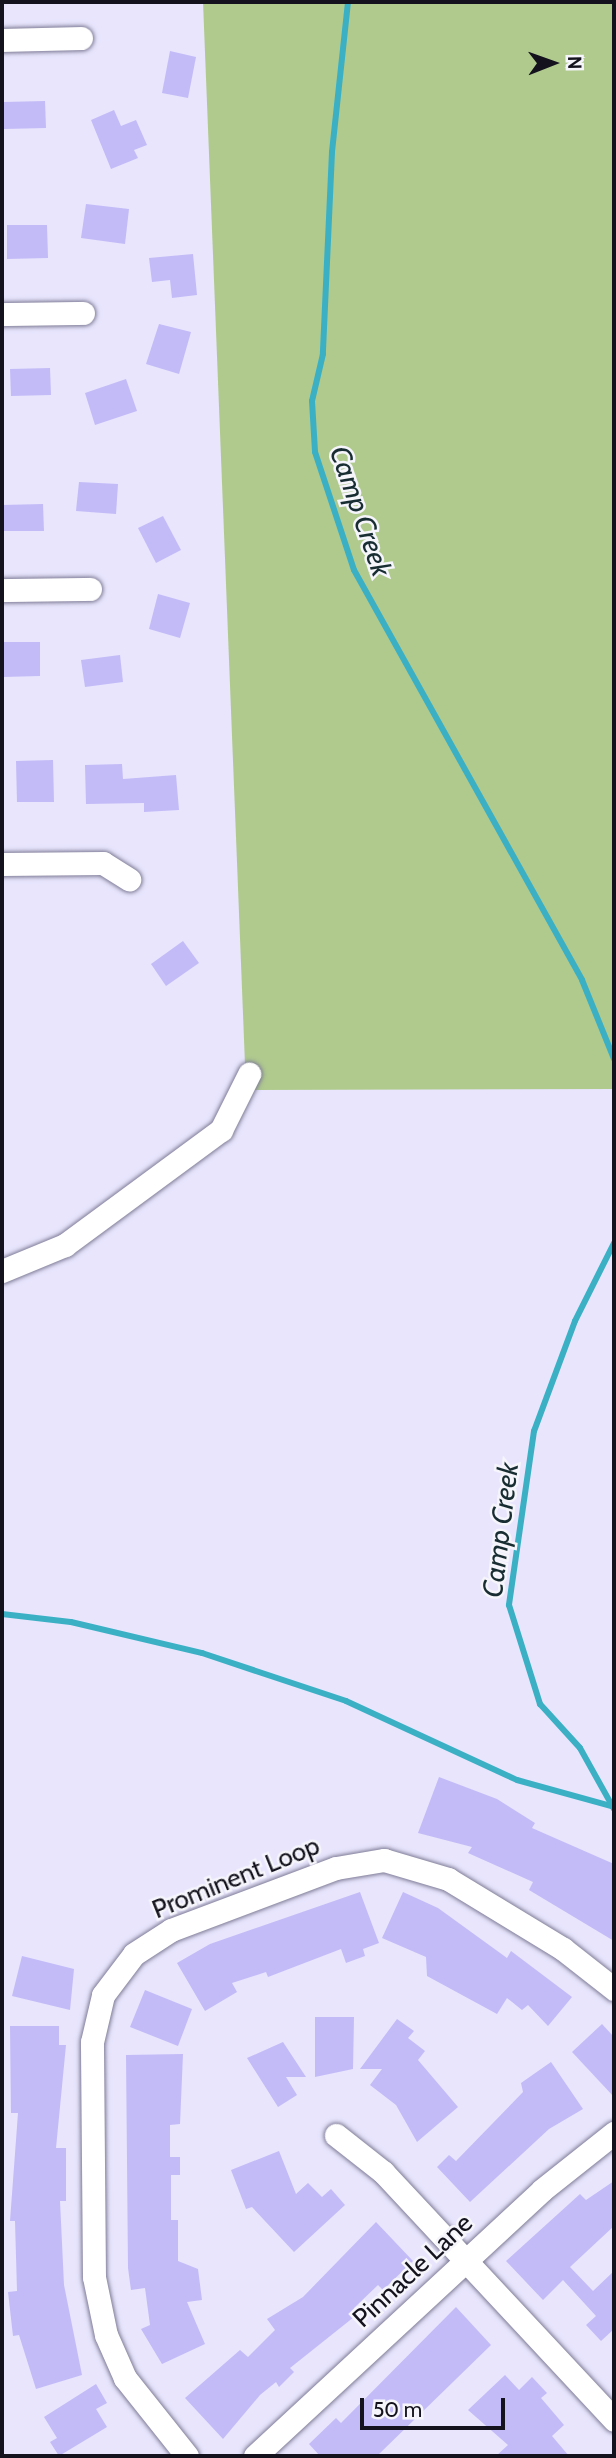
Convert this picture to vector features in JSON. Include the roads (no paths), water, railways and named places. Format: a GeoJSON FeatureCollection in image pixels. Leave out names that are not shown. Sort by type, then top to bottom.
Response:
{"type":"FeatureCollection","features":[{"type":"Feature","properties":{"kind":"street"},"geometry":{"type":"LineString","coordinates":[[2,40],[81,38]]}},
{"type":"Feature","properties":{"kind":"street"},"geometry":{"type":"LineString","coordinates":[[2,314],[83,313]]}},
{"type":"Feature","properties":{"kind":"street"},"geometry":{"type":"LineString","coordinates":[[2,590],[90,589]]}},
{"type":"Feature","properties":{"kind":"street"},"geometry":{"type":"LineString","coordinates":[[2,863],[103,863],[129,879]]}},
{"type":"Feature","properties":{"kind":"street"},"geometry":{"type":"LineString","coordinates":[[2,1271],[65,1245],[221,1130],[249,1074]]}},
{"type":"Feature","properties":{"kind":"street","name":"Prominent Loop"},"geometry":{"type":"LineString","coordinates":[[187,2456],[125,2378],[95,2287],[92,2042],[103,1995],[122,1967],[171,1930],[336,1868],[384,1860],[448,1879],[563,1949],[614,1989]]}},
{"type":"Feature","properties":{"kind":"street","name":"Pinnacle Lane"},"geometry":{"type":"LineString","coordinates":[[255,2456],[466,2260],[614,2133]]}},
{"type":"Feature","properties":{"kind":"street"},"geometry":{"type":"LineString","coordinates":[[336,2135],[383,2172],[614,2420]]}},
{"type":"Feature","properties":{"kind":"waterway","name":"Camp Creek"},"geometry":{"type":"LineString","coordinates":[[348,2],[332,152],[323,354],[312,401],[315,452],[354,570],[582,980],[614,1059]]}},
{"type":"Feature","properties":{"kind":"waterway","name":"Camp Creek"},"geometry":{"type":"LineString","coordinates":[[614,1243],[575,1321],[534,1431],[509,1605],[540,1704],[580,1748],[614,1809]]}},
{"type":"Feature","properties":{"kind":"waterway"},"geometry":{"type":"LineString","coordinates":[[2,1614],[71,1622],[202,1653],[346,1701],[517,1780],[611,1806]]}}]}
